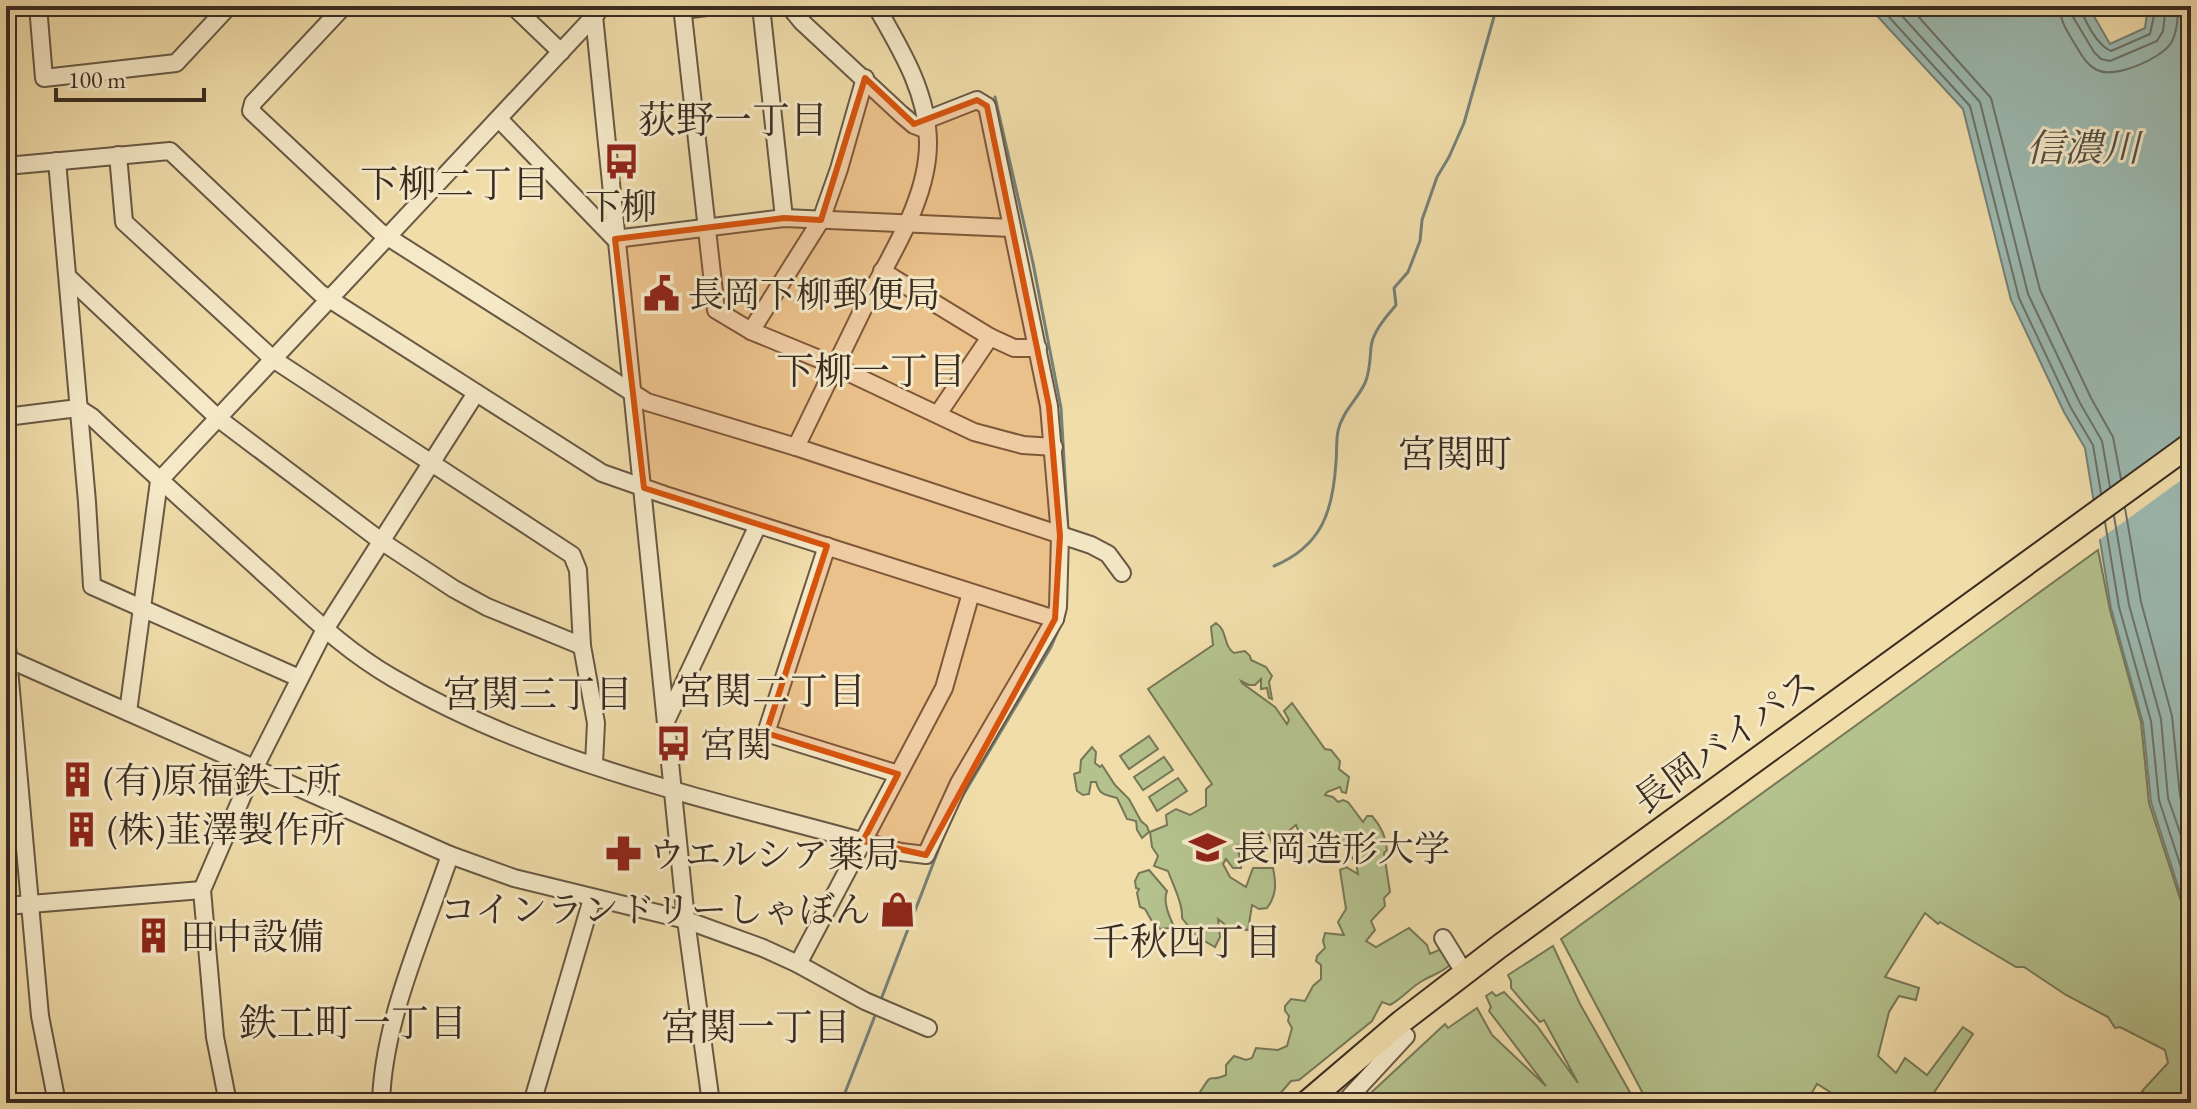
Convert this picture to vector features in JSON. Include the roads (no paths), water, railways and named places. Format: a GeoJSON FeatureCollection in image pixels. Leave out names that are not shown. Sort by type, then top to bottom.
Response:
{"type":"FeatureCollection","features":[{"type":"Feature","properties":{"kind":"highway","name":"長岡バイパス"},"geometry":{"type":"LineString","coordinates":[[1327,1103],[1504,952],[2191,444]]}},
{"type":"Feature","properties":{"kind":"highway","name":"長岡バイパス"},"geometry":{"type":"LineString","coordinates":[[1306,1103],[1401,1022],[1504,952],[2191,461]]}},
{"type":"Feature","properties":{"kind":"street"},"geometry":{"type":"LineString","coordinates":[[38,6],[44,78],[176,63],[225,7]]}},
{"type":"Feature","properties":{"kind":"street"},"geometry":{"type":"LineString","coordinates":[[344,6],[253,103],[251,111],[320,178],[388,237],[634,395],[662,407],[796,447],[1103,550],[1122,573]]}},
{"type":"Feature","properties":{"kind":"street"},"geometry":{"type":"LineString","coordinates":[[513,6],[561,52]]}},
{"type":"Feature","properties":{"kind":"street"},"geometry":{"type":"LineString","coordinates":[[714,6],[682,8],[716,310],[751,331],[989,437],[1023,445],[1054,447]]}},
{"type":"Feature","properties":{"kind":"street"},"geometry":{"type":"LineString","coordinates":[[761,6],[784,218]]}},
{"type":"Feature","properties":{"kind":"street"},"geometry":{"type":"LineString","coordinates":[[6,417],[78,408],[92,417],[324,631],[391,677],[437,703],[494,728],[675,790],[901,852],[926,855],[959,783],[1055,619],[1060,536],[1049,406],[987,106],[977,100],[926,125],[914,125],[802,22],[789,6]]}},
{"type":"Feature","properties":{"kind":"street"},"geometry":{"type":"LineString","coordinates":[[796,447],[905,223],[923,177],[926,125],[917,83],[876,6]]}},
{"type":"Feature","properties":{"kind":"street"},"geometry":{"type":"LineString","coordinates":[[128,712],[159,481],[499,119],[597,9]]}},
{"type":"Feature","properties":{"kind":"street"},"geometry":{"type":"LineString","coordinates":[[597,9],[615,239],[644,488],[686,920],[711,1103]]}},
{"type":"Feature","properties":{"kind":"street"},"geometry":{"type":"LineString","coordinates":[[751,331],[821,220],[865,78]]}},
{"type":"Feature","properties":{"kind":"street"},"geometry":{"type":"LineString","coordinates":[[499,119],[615,239]]}},
{"type":"Feature","properties":{"kind":"street"},"geometry":{"type":"LineString","coordinates":[[6,166],[162,150],[174,153],[320,293],[602,473],[1055,619]]}},
{"type":"Feature","properties":{"kind":"street"},"geometry":{"type":"LineString","coordinates":[[118,155],[124,222],[273,359],[572,555],[578,570],[582,646],[596,723],[594,764]]}},
{"type":"Feature","properties":{"kind":"street"},"geometry":{"type":"LineString","coordinates":[[57,161],[92,586],[299,678]]}},
{"type":"Feature","properties":{"kind":"street"},"geometry":{"type":"LineString","coordinates":[[615,239],[784,218],[1012,228]]}},
{"type":"Feature","properties":{"kind":"street"},"geometry":{"type":"LineString","coordinates":[[882,271],[990,337],[1014,348],[1038,348]]}},
{"type":"Feature","properties":{"kind":"street"},"geometry":{"type":"LineString","coordinates":[[68,277],[219,419],[381,541],[418,567],[487,607],[582,646]]}},
{"type":"Feature","properties":{"kind":"street"},"geometry":{"type":"LineString","coordinates":[[938,414],[990,337]]}},
{"type":"Feature","properties":{"kind":"street"},"geometry":{"type":"LineString","coordinates":[[228,1103],[215,1037],[202,890],[254,769],[324,631],[476,393]]}},
{"type":"Feature","properties":{"kind":"street"},"geometry":{"type":"LineString","coordinates":[[667,720],[758,525]]}},
{"type":"Feature","properties":{"kind":"street"},"geometry":{"type":"LineString","coordinates":[[827,546],[766,733],[898,774]]}},
{"type":"Feature","properties":{"kind":"street"},"geometry":{"type":"LineString","coordinates":[[798,964],[944,688],[971,593]]}},
{"type":"Feature","properties":{"kind":"street"},"geometry":{"type":"LineString","coordinates":[[6,635],[40,1016],[57,1103]]}},
{"type":"Feature","properties":{"kind":"street"},"geometry":{"type":"LineString","coordinates":[[7,658],[450,855],[514,878],[686,920],[798,964],[865,1001],[928,1028]]}},
{"type":"Feature","properties":{"kind":"street"},"geometry":{"type":"LineString","coordinates":[[381,1103],[395,1017],[450,855]]}},
{"type":"Feature","properties":{"kind":"street"},"geometry":{"type":"LineString","coordinates":[[6,906],[202,890]]}},
{"type":"Feature","properties":{"kind":"street"},"geometry":{"type":"LineString","coordinates":[[532,1103],[592,899]]}},
{"type":"Feature","properties":{"kind":"street"},"geometry":{"type":"LineString","coordinates":[[1443,938],[1459,964]]}},
{"type":"Feature","properties":{"kind":"street"},"geometry":{"type":"LineString","coordinates":[[1344,1103],[1406,1036]]}},
{"type":"Feature","properties":{"kind":"water","name":"信濃川"},"geometry":{"type":"Polygon","coordinates":[[[1868,6],[2088,6],[2110,44],[2145,28],[2148,6],[2191,6],[2191,927],[2151,802],[2143,723],[2111,608],[2085,448],[2064,412],[2011,300],[1963,109],[1868,6]]]}},
{"type":"Feature","properties":{"kind":"waterway"},"geometry":{"type":"LineString","coordinates":[[1274,566],[1304,548],[1322,525],[1328,511],[1340,424],[1367,379],[1374,335],[1396,305],[1394,288],[1408,272],[1420,241],[1422,220],[1437,177],[1464,123],[1497,6]]}},
{"type":"Feature","properties":{"kind":"waterway"},"geometry":{"type":"LineString","coordinates":[[995,97],[1033,263],[1061,408],[1068,530]]}},
{"type":"Feature","properties":{"kind":"waterway"},"geometry":{"type":"LineString","coordinates":[[959,802],[1051,647],[1062,621]]}},
{"type":"Feature","properties":{"kind":"waterway"},"geometry":{"type":"LineString","coordinates":[[880,1002],[946,830]]}},
{"type":"Feature","properties":{"kind":"waterway"},"geometry":{"type":"LineString","coordinates":[[841,1103],[876,1013]]}},
{"type":"Feature","properties":{"kind":"place","name":"下柳"},"geometry":{"type":"Point","coordinates":[621,161]}},
{"type":"Feature","properties":{"kind":"place","name":"長岡下柳郵便局"},"geometry":{"type":"Point","coordinates":[662,294]}},
{"type":"Feature","properties":{"kind":"place","name":"宮関"},"geometry":{"type":"Point","coordinates":[674,744]}},
{"type":"Feature","properties":{"kind":"place","name":"(有)原福鉄工所"},"geometry":{"type":"Point","coordinates":[77,780]}},
{"type":"Feature","properties":{"kind":"place","name":"(株)韮澤製作所"},"geometry":{"type":"Point","coordinates":[81,829]}},
{"type":"Feature","properties":{"kind":"place","name":"長岡造形大学"},"geometry":{"type":"Point","coordinates":[1208,848]}},
{"type":"Feature","properties":{"kind":"place","name":"ウエルシア薬局"},"geometry":{"type":"Point","coordinates":[623,854]}},
{"type":"Feature","properties":{"kind":"place","name":"コインランドリーしゃぼん"},"geometry":{"type":"Point","coordinates":[897,909]}},
{"type":"Feature","properties":{"kind":"place","name":"田中設備"},"geometry":{"type":"Point","coordinates":[154,936]}},
{"type":"Feature","properties":{"kind":"district","name":"荻野一丁目"},"geometry":{"type":"Point","coordinates":[733,119]}},
{"type":"Feature","properties":{"kind":"district","name":"下柳二丁目"},"geometry":{"type":"Point","coordinates":[455,183]}},
{"type":"Feature","properties":{"kind":"district","name":"下柳一丁目"},"geometry":{"type":"Point","coordinates":[871,370]}},
{"type":"Feature","properties":{"kind":"district","name":"宮関町"},"geometry":{"type":"Point","coordinates":[1455,453]}},
{"type":"Feature","properties":{"kind":"district","name":"宮関二丁目"},"geometry":{"type":"Point","coordinates":[771,690]}},
{"type":"Feature","properties":{"kind":"district","name":"宮関三丁目"},"geometry":{"type":"Point","coordinates":[538,693]}},
{"type":"Feature","properties":{"kind":"district","name":"千秋四丁目"},"geometry":{"type":"Point","coordinates":[1187,941]}},
{"type":"Feature","properties":{"kind":"district","name":"鉄工町一丁目"},"geometry":{"type":"Point","coordinates":[353,1022]}},
{"type":"Feature","properties":{"kind":"district","name":"宮関一丁目"},"geometry":{"type":"Point","coordinates":[756,1026]}}]}
